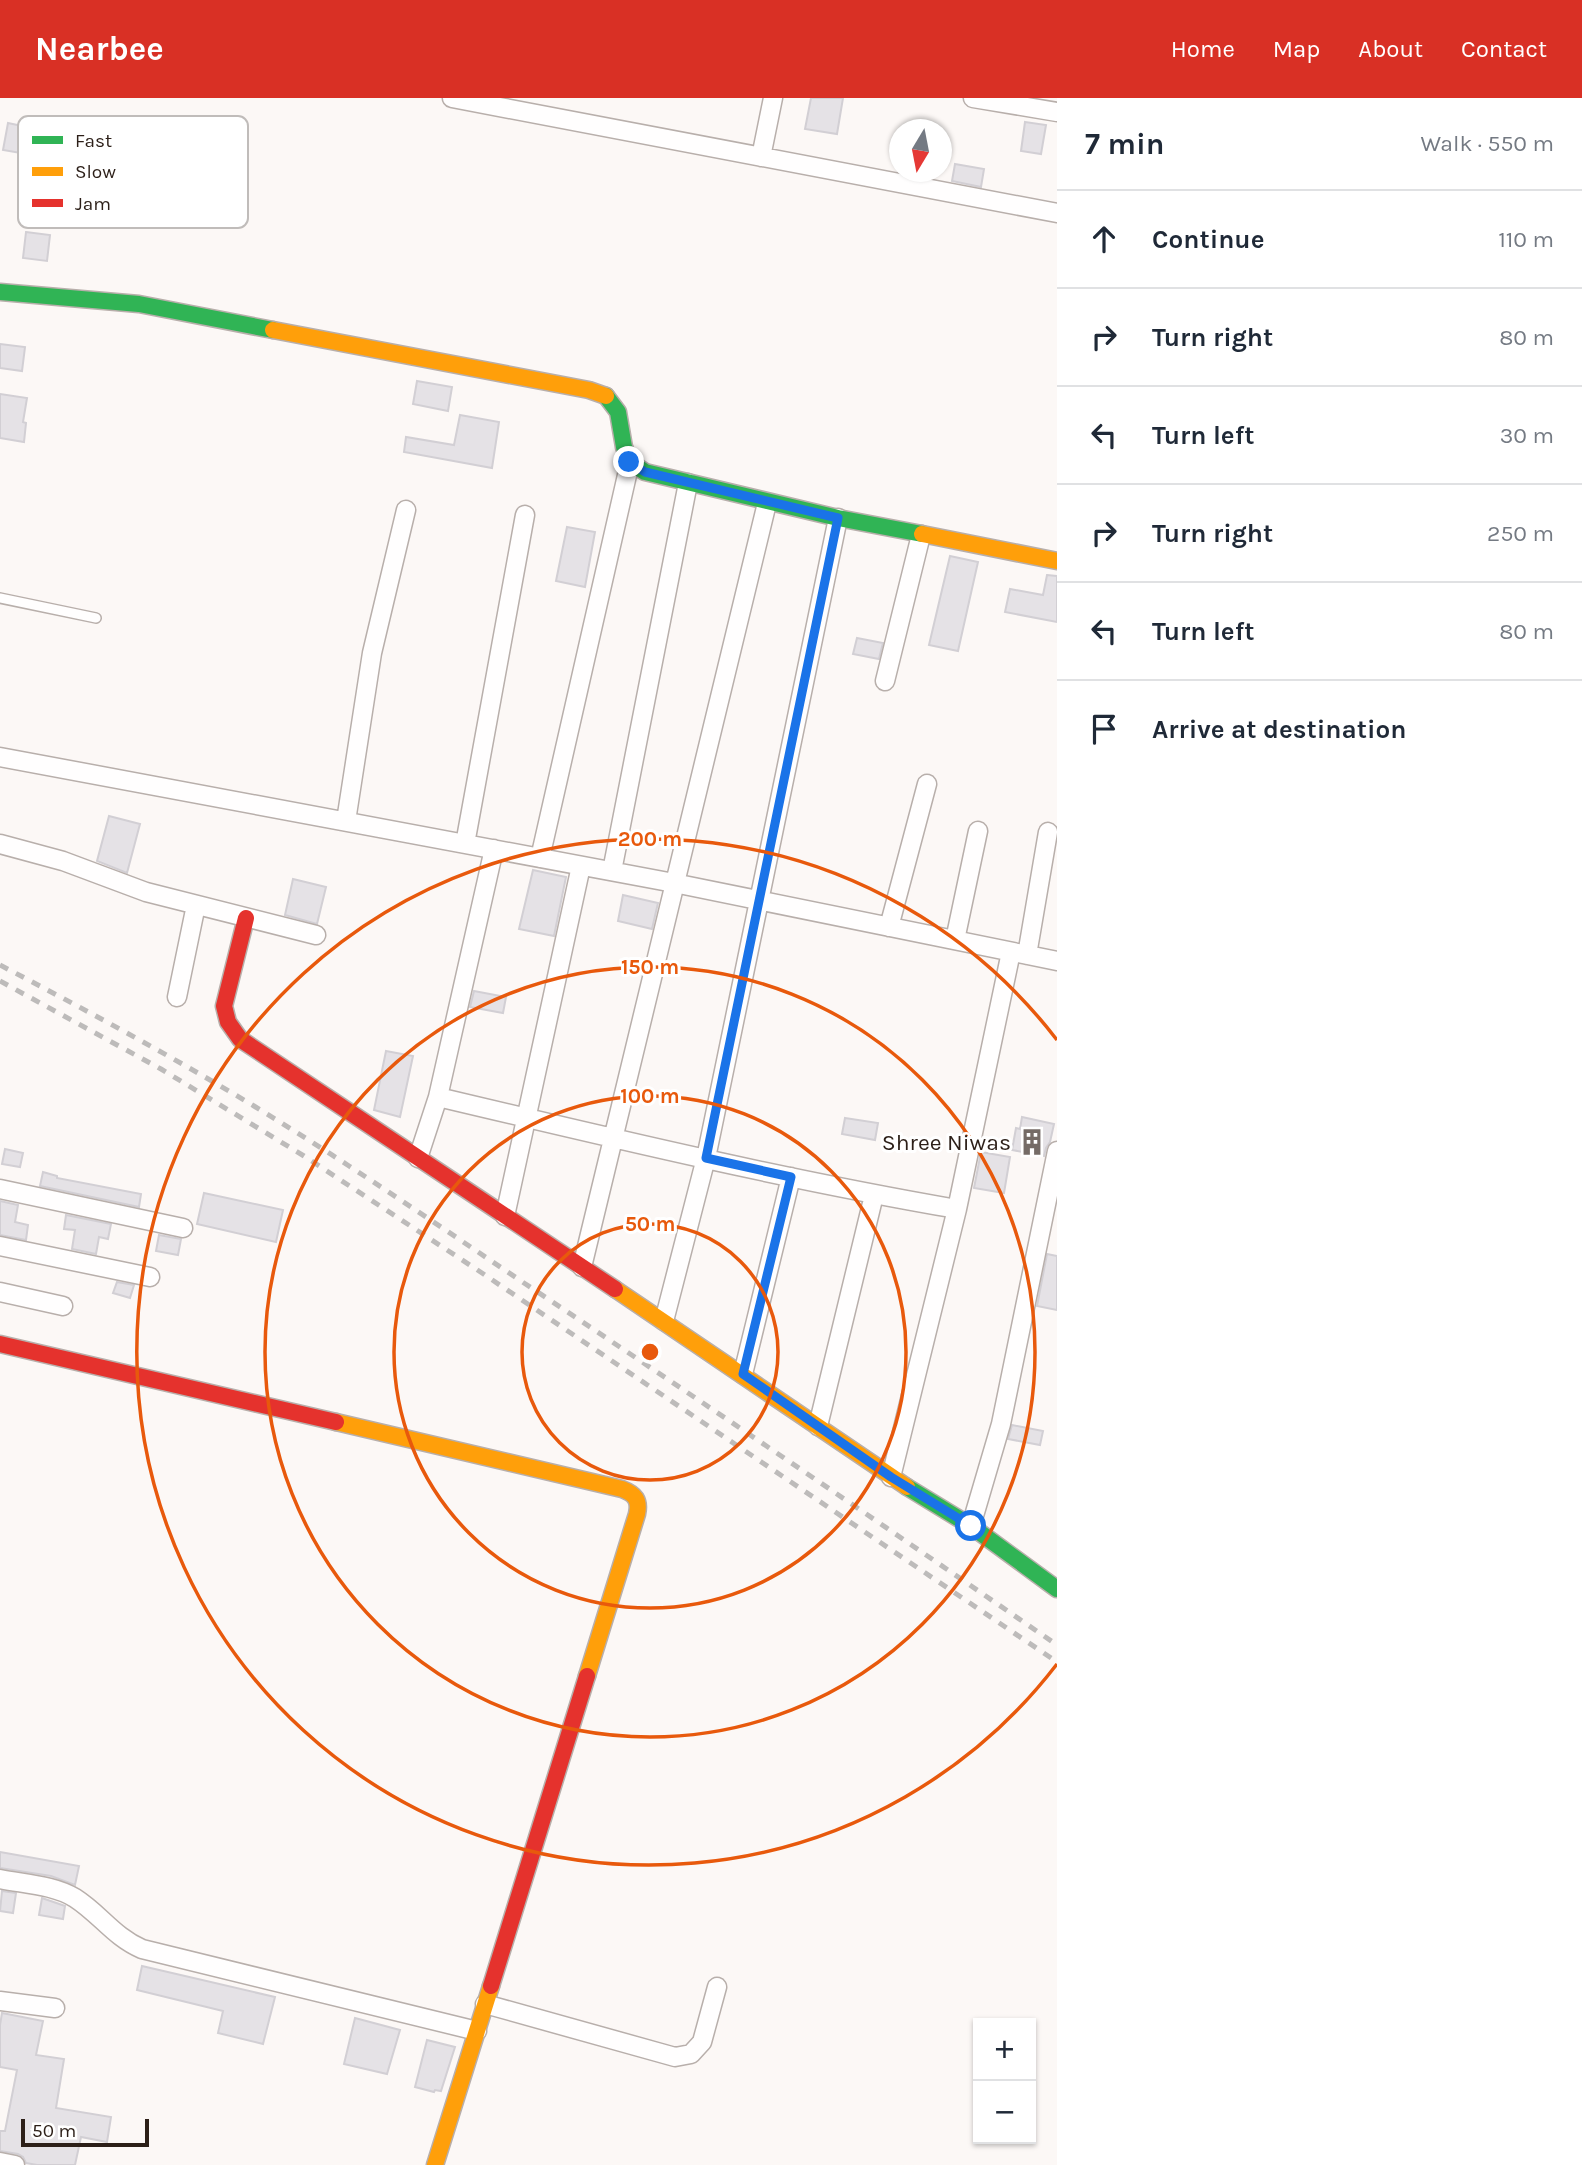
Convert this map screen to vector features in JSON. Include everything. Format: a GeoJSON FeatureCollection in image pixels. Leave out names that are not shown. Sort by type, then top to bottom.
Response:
{"type":"FeatureCollection","features":[{"type":"Feature","properties":{"kind":"street"},"geometry":{"type":"LineString","coordinates":[[452,98],[482,101],[1057,213]]}},
{"type":"Feature","properties":{"kind":"street"},"geometry":{"type":"LineString","coordinates":[[761,157],[773,98]]}},
{"type":"Feature","properties":{"kind":"street"},"geometry":{"type":"LineString","coordinates":[[973,98],[1046,107]]}},
{"type":"Feature","properties":{"kind":"street"},"geometry":{"type":"LineString","coordinates":[[0,292],[139,304],[589,390],[606,396],[618,412],[629,462],[541,858]]}},
{"type":"Feature","properties":{"kind":"street"},"geometry":{"type":"LineString","coordinates":[[629,462],[645,472],[767,503],[1057,561]]}},
{"type":"Feature","properties":{"kind":"street"},"geometry":{"type":"LineString","coordinates":[[612,871],[688,483]]}},
{"type":"Feature","properties":{"kind":"street"},"geometry":{"type":"LineString","coordinates":[[582,1267],[767,503]]}},
{"type":"Feature","properties":{"kind":"street"},"geometry":{"type":"LineString","coordinates":[[346,821],[372,653],[406,510]]}},
{"type":"Feature","properties":{"kind":"street"},"geometry":{"type":"LineString","coordinates":[[465,844],[525,515]]}},
{"type":"Feature","properties":{"kind":"street"},"geometry":{"type":"LineString","coordinates":[[664,1321],[706,1158],[838,518]]}},
{"type":"Feature","properties":{"kind":"street"},"geometry":{"type":"LineString","coordinates":[[885,681],[921,535]]}},
{"type":"Feature","properties":{"kind":"street"},"geometry":{"type":"LineString","coordinates":[[0,757],[612,871],[1057,961]]}},
{"type":"Feature","properties":{"kind":"street"},"geometry":{"type":"LineString","coordinates":[[889,927],[927,784]]}},
{"type":"Feature","properties":{"kind":"street"},"geometry":{"type":"LineString","coordinates":[[955,940],[978,831]]}},
{"type":"Feature","properties":{"kind":"street"},"geometry":{"type":"LineString","coordinates":[[891,1477],[1048,832]]}},
{"type":"Feature","properties":{"kind":"street"},"geometry":{"type":"LineString","coordinates":[[0,844],[63,861],[146,892],[316,935]]}},
{"type":"Feature","properties":{"kind":"street"},"geometry":{"type":"LineString","coordinates":[[418,1158],[438,1097],[494,849]]}},
{"type":"Feature","properties":{"kind":"street"},"geometry":{"type":"LineString","coordinates":[[505,1216],[581,866]]}},
{"type":"Feature","properties":{"kind":"street"},"geometry":{"type":"LineString","coordinates":[[177,997],[196,905]]}},
{"type":"Feature","properties":{"kind":"street"},"geometry":{"type":"LineString","coordinates":[[246,918],[224,1006],[235,1034],[244,1043],[664,1321],[891,1477],[971,1526],[1057,1589]]}},
{"type":"Feature","properties":{"kind":"street"},"geometry":{"type":"LineString","coordinates":[[438,1097],[874,1195],[957,1209]]}},
{"type":"Feature","properties":{"kind":"street"},"geometry":{"type":"LineString","coordinates":[[971,1526],[1000,1424],[1057,1151]]}},
{"type":"Feature","properties":{"kind":"street"},"geometry":{"type":"LineString","coordinates":[[743,1374],[791,1177]]}},
{"type":"Feature","properties":{"kind":"street"},"geometry":{"type":"LineString","coordinates":[[0,1189],[183,1228]]}},
{"type":"Feature","properties":{"kind":"street"},"geometry":{"type":"LineString","coordinates":[[818,1426],[874,1195]]}},
{"type":"Feature","properties":{"kind":"street"},"geometry":{"type":"LineString","coordinates":[[0,1247],[150,1277]]}},
{"type":"Feature","properties":{"kind":"street"},"geometry":{"type":"LineString","coordinates":[[0,1292],[63,1306]]}},
{"type":"Feature","properties":{"kind":"street"},"geometry":{"type":"LineString","coordinates":[[0,1344],[621,1489],[638,1497],[637,1514],[435,2165]]}},
{"type":"Feature","properties":{"kind":"street"},"geometry":{"type":"LineString","coordinates":[[0,1879],[61,1891],[89,1908],[118,1936],[142,1949],[477,2031]]}},
{"type":"Feature","properties":{"kind":"street"},"geometry":{"type":"LineString","coordinates":[[485,2004],[675,2057],[691,2054],[702,2042],[717,1987]]}},
{"type":"Feature","properties":{"kind":"street"},"geometry":{"type":"LineString","coordinates":[[0,2001],[55,2008]]}},
{"type":"Feature","properties":{"kind":"street"},"geometry":{"type":"LineString","coordinates":[[0,2162],[15,2165]]}},
{"type":"Feature","properties":{"kind":"lane"},"geometry":{"type":"LineString","coordinates":[[0,598],[96,618]]}},
{"type":"Feature","properties":{"kind":"building"},"geometry":{"type":"Polygon","coordinates":[[[811,98],[843,98],[837,134],[805,129],[811,98]]]}},
{"type":"Feature","properties":{"kind":"building"},"geometry":{"type":"Polygon","coordinates":[[[1025,122],[1046,125],[1041,154],[1021,151],[1025,122]]]}},
{"type":"Feature","properties":{"kind":"building"},"geometry":{"type":"Polygon","coordinates":[[[8,123],[18,125],[18,152],[3,150],[8,123]]]}},
{"type":"Feature","properties":{"kind":"building"},"geometry":{"type":"Polygon","coordinates":[[[955,164],[984,169],[981,187],[952,181],[955,164]]]}},
{"type":"Feature","properties":{"kind":"building"},"geometry":{"type":"Polygon","coordinates":[[[26,232],[50,235],[47,261],[23,258],[26,232]]]}},
{"type":"Feature","properties":{"kind":"building"},"geometry":{"type":"Polygon","coordinates":[[[0,344],[25,347],[22,371],[0,368],[0,344]]]}},
{"type":"Feature","properties":{"kind":"building"},"geometry":{"type":"Polygon","coordinates":[[[417,381],[452,387],[448,411],[413,404],[417,381]]]}},
{"type":"Feature","properties":{"kind":"building"},"geometry":{"type":"Polygon","coordinates":[[[0,394],[27,398],[23,422],[26,423],[24,442],[0,438],[0,394]]]}},
{"type":"Feature","properties":{"kind":"building"},"geometry":{"type":"Polygon","coordinates":[[[460,415],[499,422],[492,468],[404,452],[406,437],[454,445],[460,415]]]}},
{"type":"Feature","properties":{"kind":"building"},"geometry":{"type":"Polygon","coordinates":[[[567,527],[595,532],[585,587],[556,581],[567,527]]]}},
{"type":"Feature","properties":{"kind":"building"},"geometry":{"type":"Polygon","coordinates":[[[950,556],[978,562],[958,651],[929,645],[950,556]]]}},
{"type":"Feature","properties":{"kind":"building"},"geometry":{"type":"Polygon","coordinates":[[[1047,575],[1057,576],[1057,622],[1005,612],[1010,589],[1043,595],[1047,575]]]}},
{"type":"Feature","properties":{"kind":"building"},"geometry":{"type":"Polygon","coordinates":[[[857,638],[883,643],[879,659],[853,654],[857,638]]]}},
{"type":"Feature","properties":{"kind":"building"},"geometry":{"type":"Polygon","coordinates":[[[109,816],[140,824],[127,873],[97,861],[109,816]]]}},
{"type":"Feature","properties":{"kind":"building"},"geometry":{"type":"Polygon","coordinates":[[[533,870],[566,877],[554,936],[519,929],[533,870]]]}},
{"type":"Feature","properties":{"kind":"building"},"geometry":{"type":"Polygon","coordinates":[[[293,879],[326,887],[317,924],[285,915],[293,879]]]}},
{"type":"Feature","properties":{"kind":"building"},"geometry":{"type":"Polygon","coordinates":[[[623,895],[658,903],[652,929],[618,921],[623,895]]]}},
{"type":"Feature","properties":{"kind":"building"},"geometry":{"type":"Polygon","coordinates":[[[474,991],[506,997],[503,1013],[470,1007],[474,991]]]}},
{"type":"Feature","properties":{"kind":"building"},"geometry":{"type":"Polygon","coordinates":[[[386,1051],[413,1056],[400,1117],[374,1110],[386,1051]]]}},
{"type":"Feature","properties":{"kind":"building","name":"Shree Niwas"},"geometry":{"type":"Polygon","coordinates":[[[1022,1117],[1054,1124],[1044,1156],[1012,1150],[1016,1128],[1020,1129],[1022,1117]]]}},
{"type":"Feature","properties":{"kind":"building"},"geometry":{"type":"Polygon","coordinates":[[[845,1118],[878,1123],[875,1140],[842,1134],[845,1118]]]}},
{"type":"Feature","properties":{"kind":"building"},"geometry":{"type":"Polygon","coordinates":[[[5,1149],[23,1153],[20,1167],[2,1164],[5,1149]]]}},
{"type":"Feature","properties":{"kind":"building"},"geometry":{"type":"Polygon","coordinates":[[[981,1152],[1010,1157],[1004,1193],[974,1188],[981,1152]]]}},
{"type":"Feature","properties":{"kind":"building"},"geometry":{"type":"Polygon","coordinates":[[[43,1172],[57,1178],[141,1194],[139,1207],[40,1186],[43,1172]]]}},
{"type":"Feature","properties":{"kind":"building"},"geometry":{"type":"Polygon","coordinates":[[[204,1193],[283,1210],[276,1242],[197,1224],[204,1193]]]}},
{"type":"Feature","properties":{"kind":"building"},"geometry":{"type":"Polygon","coordinates":[[[0,1201],[18,1205],[15,1222],[28,1225],[26,1240],[0,1235],[0,1201]]]}},
{"type":"Feature","properties":{"kind":"building"},"geometry":{"type":"Polygon","coordinates":[[[66,1215],[111,1224],[108,1239],[99,1237],[96,1254],[72,1249],[75,1230],[64,1229],[66,1215]]]}},
{"type":"Feature","properties":{"kind":"building"},"geometry":{"type":"Polygon","coordinates":[[[159,1235],[181,1239],[178,1255],[156,1251],[159,1235]]]}},
{"type":"Feature","properties":{"kind":"building"},"geometry":{"type":"Polygon","coordinates":[[[1047,1254],[1057,1256],[1057,1310],[1037,1306],[1047,1254]]]}},
{"type":"Feature","properties":{"kind":"building"},"geometry":{"type":"Polygon","coordinates":[[[117,1282],[134,1285],[130,1298],[113,1293],[117,1282]]]}},
{"type":"Feature","properties":{"kind":"building"},"geometry":{"type":"Polygon","coordinates":[[[1012,1425],[1043,1431],[1040,1445],[1008,1439],[1012,1425]]]}},
{"type":"Feature","properties":{"kind":"building"},"geometry":{"type":"Polygon","coordinates":[[[0,1852],[79,1866],[75,1885],[51,1876],[0,1868],[0,1852]]]}},
{"type":"Feature","properties":{"kind":"building"},"geometry":{"type":"Polygon","coordinates":[[[2,1891],[16,1893],[13,1913],[0,1911],[2,1891]]]}},
{"type":"Feature","properties":{"kind":"building"},"geometry":{"type":"Polygon","coordinates":[[[42,1898],[65,1906],[63,1919],[39,1915],[42,1898]]]}},
{"type":"Feature","properties":{"kind":"building"},"geometry":{"type":"Polygon","coordinates":[[[142,1966],[275,1997],[263,2044],[218,2033],[223,2011],[137,1990],[142,1966]]]}},
{"type":"Feature","properties":{"kind":"building"},"geometry":{"type":"Polygon","coordinates":[[[2,2013],[43,2021],[36,2055],[64,2059],[56,2108],[111,2117],[107,2142],[81,2137],[75,2165],[26,2163],[18,2154],[0,2151],[0,2131],[5,2131],[17,2070],[0,2067],[2,2013]]]}},
{"type":"Feature","properties":{"kind":"building"},"geometry":{"type":"Polygon","coordinates":[[[355,2018],[400,2030],[387,2074],[344,2064],[355,2018]]]}},
{"type":"Feature","properties":{"kind":"building"},"geometry":{"type":"Polygon","coordinates":[[[427,2040],[455,2047],[441,2091],[415,2087],[427,2040]]]}},
{"type":"Feature","properties":{"kind":"railway"},"geometry":{"type":"LineString","coordinates":[[0,965],[191,1069],[322,1149],[725,1418],[1057,1645]]}},
{"type":"Feature","properties":{"kind":"railway"},"geometry":{"type":"LineString","coordinates":[[0,981],[161,1069],[304,1156],[482,1273],[1057,1662]]}},
{"type":"Feature","properties":{"kind":"traffic: fast"},"geometry":{"type":"LineString","coordinates":[[0,292],[139,304],[273,330]]}},
{"type":"Feature","properties":{"kind":"traffic: fast"},"geometry":{"type":"LineString","coordinates":[[606,396],[618,412],[624,447],[630,462],[645,472],[838,518],[922,534]]}},
{"type":"Feature","properties":{"kind":"traffic: fast"},"geometry":{"type":"LineString","coordinates":[[907,1487],[971,1526],[1057,1589]]}},
{"type":"Feature","properties":{"kind":"traffic: slow"},"geometry":{"type":"LineString","coordinates":[[273,330],[589,390],[606,396]]}},
{"type":"Feature","properties":{"kind":"traffic: slow"},"geometry":{"type":"LineString","coordinates":[[922,534],[1057,561]]}},
{"type":"Feature","properties":{"kind":"traffic: slow"},"geometry":{"type":"LineString","coordinates":[[615,1289],[907,1487]]}},
{"type":"Feature","properties":{"kind":"traffic: slow"},"geometry":{"type":"LineString","coordinates":[[336,1422],[622,1489],[633,1495],[638,1505],[637,1514],[587,1676]]}},
{"type":"Feature","properties":{"kind":"traffic: slow"},"geometry":{"type":"LineString","coordinates":[[435,2165],[491,1986]]}},
{"type":"Feature","properties":{"kind":"traffic: jam"},"geometry":{"type":"LineString","coordinates":[[246,918],[224,1006],[228,1022],[240,1039],[615,1289]]}},
{"type":"Feature","properties":{"kind":"traffic: jam"},"geometry":{"type":"LineString","coordinates":[[0,1344],[336,1422]]}},
{"type":"Feature","properties":{"kind":"traffic: jam"},"geometry":{"type":"LineString","coordinates":[[491,1986],[587,1676]]}},
{"type":"Feature","properties":{"kind":"place","name":"Shree Niwas"},"geometry":{"type":"Point","coordinates":[1032,1142]}},
{"type":"Feature","properties":{"kind":"route"},"geometry":{"type":"LineString","coordinates":[[629,462],[645,472],[838,518],[706,1158],[791,1177],[743,1374],[891,1477],[971,1526]]}}]}
